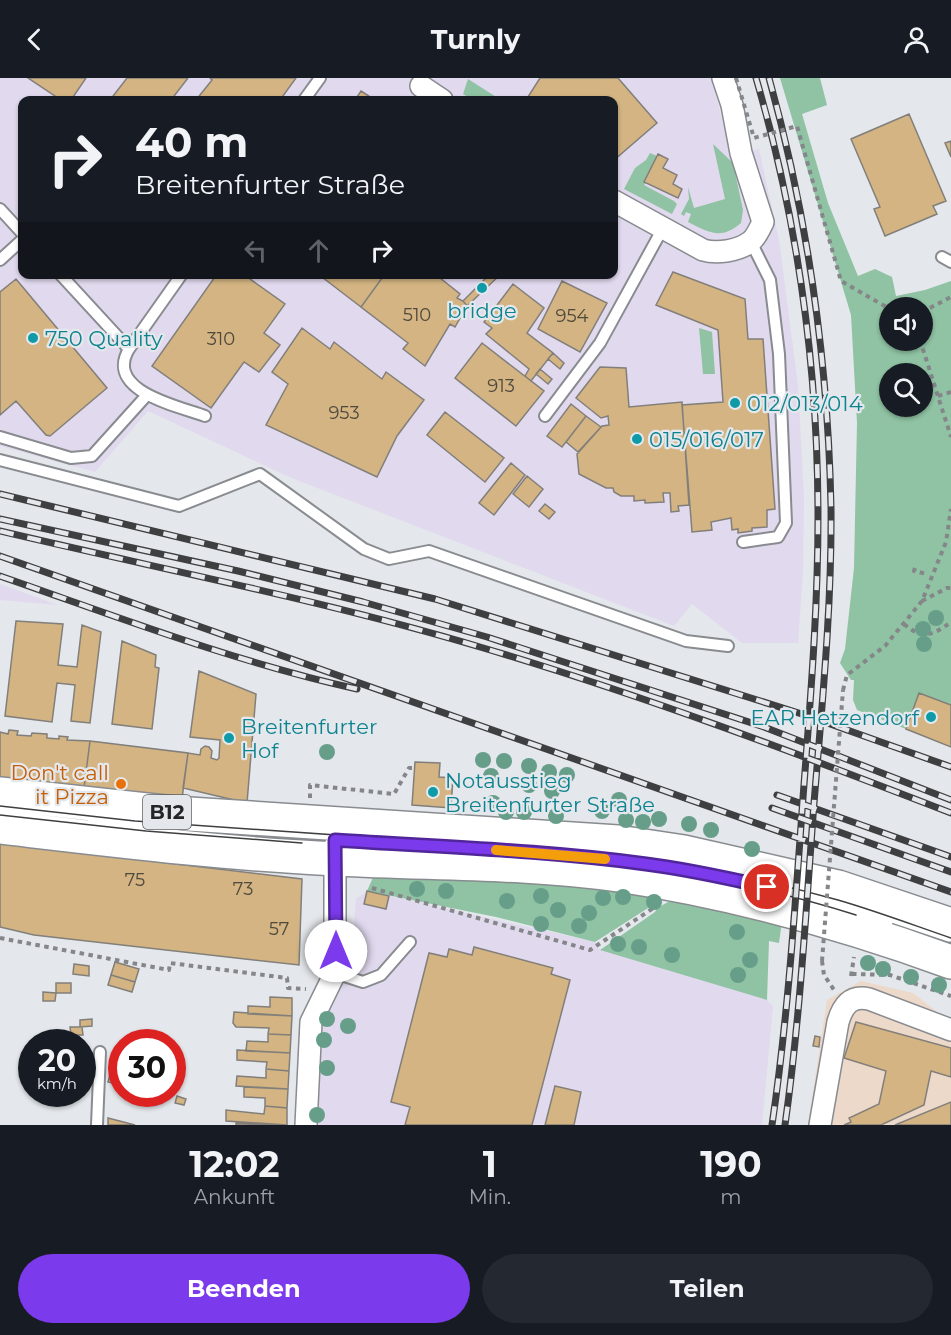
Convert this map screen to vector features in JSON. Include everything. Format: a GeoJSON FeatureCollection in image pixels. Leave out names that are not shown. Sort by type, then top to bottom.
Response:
{"type":"FeatureCollection","features":[{"type":"Feature","properties":{"kind":"main road","name":"B12"},"geometry":{"type":"LineString","coordinates":[[0,794],[174,813],[337,846],[523,867],[585,871],[657,882],[752,902],[834,924],[951,962]]}},
{"type":"Feature","properties":{"kind":"main road","name":"B12"},"geometry":{"type":"LineString","coordinates":[[0,827],[183,848],[618,842],[684,852],[838,887],[951,925]]}},
{"type":"Feature","properties":{"kind":"street"},"geometry":{"type":"LineString","coordinates":[[618,203],[703,250],[713,253],[751,242],[763,222],[741,153],[732,105],[723,78]]}},
{"type":"Feature","properties":{"kind":"street"},"geometry":{"type":"LineString","coordinates":[[414,81],[436,96]]}},
{"type":"Feature","properties":{"kind":"street"},"geometry":{"type":"LineString","coordinates":[[306,1125],[311,1022],[331,982],[337,846]]}},
{"type":"Feature","properties":{"kind":"street"},"geometry":{"type":"LineString","coordinates":[[820,1125],[838,1022],[847,1004],[856,997],[880,1003],[951,1030]]}},
{"type":"Feature","properties":{"kind":"lane"},"geometry":{"type":"LineString","coordinates":[[307,96],[320,78]]}},
{"type":"Feature","properties":{"kind":"lane"},"geometry":{"type":"LineString","coordinates":[[0,208],[18,228]]}},
{"type":"Feature","properties":{"kind":"lane"},"geometry":{"type":"LineString","coordinates":[[545,416],[600,343],[663,228]]}},
{"type":"Feature","properties":{"kind":"lane"},"geometry":{"type":"LineString","coordinates":[[743,542],[778,537],[786,523],[778,354],[770,280],[751,242]]}},
{"type":"Feature","properties":{"kind":"lane"},"geometry":{"type":"LineString","coordinates":[[0,260],[18,244]]}},
{"type":"Feature","properties":{"kind":"lane"},"geometry":{"type":"LineString","coordinates":[[65,279],[129,349]]}},
{"type":"Feature","properties":{"kind":"lane"},"geometry":{"type":"LineString","coordinates":[[178,279],[129,349],[123,359],[123,370],[137,389],[147,395],[205,416]]}},
{"type":"Feature","properties":{"kind":"lane"},"geometry":{"type":"LineString","coordinates":[[0,437],[71,458],[92,456],[147,395]]}},
{"type":"Feature","properties":{"kind":"lane"},"geometry":{"type":"LineString","coordinates":[[0,460],[179,506],[260,474],[364,549],[389,559],[429,551],[686,641],[728,646]]}},
{"type":"Feature","properties":{"kind":"lane"},"geometry":{"type":"LineString","coordinates":[[82,820],[162,828]]}},
{"type":"Feature","properties":{"kind":"lane"},"geometry":{"type":"LineString","coordinates":[[337,846],[440,847]]}},
{"type":"Feature","properties":{"kind":"lane"},"geometry":{"type":"LineString","coordinates":[[655,865],[721,877]]}},
{"type":"Feature","properties":{"kind":"lane"},"geometry":{"type":"LineString","coordinates":[[767,887],[901,925]]}},
{"type":"Feature","properties":{"kind":"lane"},"geometry":{"type":"LineString","coordinates":[[331,982],[363,982],[381,975],[410,942]]}},
{"type":"Feature","properties":{"kind":"lane"},"geometry":{"type":"LineString","coordinates":[[98,1125],[100,1052]]}},
{"type":"Feature","properties":{"kind":"path"},"geometry":{"type":"LineString","coordinates":[[736,78],[754,138],[797,126],[841,281],[879,303]]}},
{"type":"Feature","properties":{"kind":"path"},"geometry":{"type":"LineString","coordinates":[[933,306],[951,297]]}},
{"type":"Feature","properties":{"kind":"path"},"geometry":{"type":"LineString","coordinates":[[924,351],[951,437]]}},
{"type":"Feature","properties":{"kind":"path"},"geometry":{"type":"LineString","coordinates":[[938,396],[951,392]]}},
{"type":"Feature","properties":{"kind":"path"},"geometry":{"type":"LineString","coordinates":[[847,1004],[827,981],[822,961],[843,690],[847,675],[881,649],[922,601],[946,542],[951,509]]}},
{"type":"Feature","properties":{"kind":"path"},"geometry":{"type":"LineString","coordinates":[[915,568],[915,571],[927,574]]}},
{"type":"Feature","properties":{"kind":"path"},"geometry":{"type":"LineString","coordinates":[[922,601],[951,588]]}},
{"type":"Feature","properties":{"kind":"path"},"geometry":{"type":"LineString","coordinates":[[904,624],[922,635],[938,632],[951,622]]}},
{"type":"Feature","properties":{"kind":"path"},"geometry":{"type":"LineString","coordinates":[[309,805],[310,785],[394,794],[409,768],[415,768]]}},
{"type":"Feature","properties":{"kind":"path"},"geometry":{"type":"LineString","coordinates":[[337,846],[374,889],[590,950],[664,901]]}},
{"type":"Feature","properties":{"kind":"path"},"geometry":{"type":"LineString","coordinates":[[815,927],[834,931]]}},
{"type":"Feature","properties":{"kind":"path"},"geometry":{"type":"LineString","coordinates":[[0,938],[169,970],[170,963],[287,978],[288,988],[331,982]]}},
{"type":"Feature","properties":{"kind":"path"},"geometry":{"type":"LineString","coordinates":[[853,961],[852,974],[890,975],[951,996]]}},
{"type":"Feature","properties":{"kind":"shaded area"},"geometry":{"type":"Polygon","coordinates":[[[0,78],[711,78],[732,156],[759,149],[779,240],[798,385],[804,499],[803,571],[798,643],[742,643],[692,604],[674,626],[289,477],[148,411],[95,472],[0,446],[0,78]]]}},
{"type":"Feature","properties":{"kind":"shaded area"},"geometry":{"type":"Polygon","coordinates":[[[0,584],[58,605],[0,600],[0,584]]]}},
{"type":"Feature","properties":{"kind":"shaded area"},"geometry":{"type":"Polygon","coordinates":[[[367,891],[595,942],[600,950],[767,1000],[773,1006],[762,1125],[314,1125],[318,1023],[351,969],[356,899],[367,891]]]}},
{"type":"Feature","properties":{"kind":"shaded area"},"geometry":{"type":"Polygon","coordinates":[[[861,981],[913,993],[942,1016],[951,1018],[951,1125],[808,1125],[827,1000],[861,981]]]}},
{"type":"Feature","properties":{"kind":"green space"},"geometry":{"type":"Polygon","coordinates":[[[780,78],[820,78],[827,105],[802,114],[828,203],[858,276],[875,269],[892,277],[896,296],[925,290],[951,281],[951,705],[919,693],[906,729],[857,710],[853,700],[854,680],[851,680],[840,663],[845,649],[854,568],[857,423],[851,315],[780,78]]]}},
{"type":"Feature","properties":{"kind":"green space"},"geometry":{"type":"Polygon","coordinates":[[[468,79],[495,96],[466,96],[463,94],[468,79]]]}},
{"type":"Feature","properties":{"kind":"green space"},"geometry":{"type":"Polygon","coordinates":[[[713,144],[733,163],[743,210],[741,223],[721,233],[709,232],[696,226],[688,222],[691,214],[686,212],[684,216],[681,214],[689,199],[688,187],[694,208],[725,199],[713,144]]]}},
{"type":"Feature","properties":{"kind":"green space"},"geometry":{"type":"Polygon","coordinates":[[[650,153],[657,156],[644,185],[677,204],[672,214],[624,189],[635,168],[646,160],[650,153]]]}},
{"type":"Feature","properties":{"kind":"green space"},"geometry":{"type":"Polygon","coordinates":[[[699,328],[712,332],[715,374],[703,374],[699,328]]]}},
{"type":"Feature","properties":{"kind":"green space"},"geometry":{"type":"Polygon","coordinates":[[[375,873],[673,892],[595,942],[496,917],[367,891],[375,873]]]}},
{"type":"Feature","properties":{"kind":"green space"},"geometry":{"type":"Polygon","coordinates":[[[672,900],[782,921],[779,943],[769,941],[767,1000],[600,950],[655,912],[657,908],[672,900]]]}},
{"type":"Feature","properties":{"kind":"building"},"geometry":{"type":"Polygon","coordinates":[[[28,78],[86,78],[74,96],[55,96],[28,78]]]}},
{"type":"Feature","properties":{"kind":"building"},"geometry":{"type":"Polygon","coordinates":[[[127,78],[188,78],[174,96],[113,96],[127,78]]]}},
{"type":"Feature","properties":{"kind":"building"},"geometry":{"type":"Polygon","coordinates":[[[210,78],[296,78],[283,96],[199,96],[212,80],[210,78]]]}},
{"type":"Feature","properties":{"kind":"building"},"geometry":{"type":"Polygon","coordinates":[[[540,78],[618,78],[657,123],[618,157],[618,96],[529,96],[540,78]]]}},
{"type":"Feature","properties":{"kind":"building"},"geometry":{"type":"Polygon","coordinates":[[[361,91],[369,96],[358,96],[361,91]]]}},
{"type":"Feature","properties":{"kind":"building"},"geometry":{"type":"Polygon","coordinates":[[[909,114],[946,201],[933,206],[937,214],[885,236],[874,209],[880,207],[851,139],[909,114]]]}},
{"type":"Feature","properties":{"kind":"building"},"geometry":{"type":"Polygon","coordinates":[[[951,141],[951,157],[945,143],[951,141]]]}},
{"type":"Feature","properties":{"kind":"building"},"geometry":{"type":"Polygon","coordinates":[[[658,154],[668,159],[663,168],[677,175],[673,184],[682,189],[678,198],[644,182],[658,154]]]}},
{"type":"Feature","properties":{"kind":"building","name":"012/013/014"},"geometry":{"type":"Polygon","coordinates":[[[673,272],[745,299],[748,339],[763,339],[775,509],[767,510],[767,527],[752,528],[752,531],[738,533],[738,529],[732,530],[731,518],[711,522],[712,530],[692,532],[682,405],[723,402],[718,330],[656,305],[673,272]]]}},
{"type":"Feature","properties":{"kind":"building","name":"750 Quality"},"geometry":{"type":"Polygon","coordinates":[[[16,279],[107,388],[50,436],[46,435],[16,401],[0,415],[0,292],[16,279]]]}},
{"type":"Feature","properties":{"kind":"building"},"geometry":{"type":"Polygon","coordinates":[[[213,279],[250,279],[285,304],[264,333],[280,345],[259,372],[244,362],[211,408],[152,366],[213,279]]]}},
{"type":"Feature","properties":{"kind":"building"},"geometry":{"type":"Polygon","coordinates":[[[325,279],[381,279],[361,307],[325,279]]]}},
{"type":"Feature","properties":{"kind":"building"},"geometry":{"type":"Polygon","coordinates":[[[381,279],[441,279],[460,294],[457,298],[467,306],[455,327],[450,324],[425,366],[403,349],[408,343],[361,307],[381,279]]]}},
{"type":"Feature","properties":{"kind":"building","name":"bridge"},"geometry":{"type":"Polygon","coordinates":[[[485,279],[496,279],[467,306],[463,301],[485,279]]]}},
{"type":"Feature","properties":{"kind":"building"},"geometry":{"type":"Polygon","coordinates":[[[562,281],[607,303],[580,352],[538,329],[562,281]]]}},
{"type":"Feature","properties":{"kind":"building"},"geometry":{"type":"Polygon","coordinates":[[[513,284],[544,308],[527,333],[553,353],[531,381],[525,376],[529,369],[486,334],[492,328],[484,322],[513,284]]]}},
{"type":"Feature","properties":{"kind":"building"},"geometry":{"type":"Polygon","coordinates":[[[302,328],[330,349],[334,342],[382,379],[386,372],[424,400],[397,436],[377,477],[266,425],[288,384],[272,372],[302,328]]]}},
{"type":"Feature","properties":{"kind":"building"},"geometry":{"type":"Polygon","coordinates":[[[482,343],[544,391],[516,426],[455,378],[482,343]]]}},
{"type":"Feature","properties":{"kind":"building"},"geometry":{"type":"Polygon","coordinates":[[[553,353],[564,363],[560,369],[548,359],[553,353]]]}},
{"type":"Feature","properties":{"kind":"building","name":"015/016/017"},"geometry":{"type":"Polygon","coordinates":[[[600,367],[626,368],[629,407],[682,402],[689,505],[678,506],[679,511],[671,512],[670,493],[663,493],[664,502],[634,501],[634,496],[621,496],[614,492],[613,488],[606,488],[579,474],[577,454],[602,426],[609,425],[608,416],[601,418],[576,398],[600,367]]]}},
{"type":"Feature","properties":{"kind":"building"},"geometry":{"type":"Polygon","coordinates":[[[540,369],[552,379],[548,384],[536,374],[540,369]]]}},
{"type":"Feature","properties":{"kind":"building"},"geometry":{"type":"Polygon","coordinates":[[[571,404],[586,416],[562,447],[547,436],[571,404]]]}},
{"type":"Feature","properties":{"kind":"building"},"geometry":{"type":"Polygon","coordinates":[[[445,412],[504,458],[485,482],[427,435],[445,412]]]}},
{"type":"Feature","properties":{"kind":"building"},"geometry":{"type":"Polygon","coordinates":[[[586,416],[601,427],[578,452],[566,442],[586,416]]]}},
{"type":"Feature","properties":{"kind":"building"},"geometry":{"type":"Polygon","coordinates":[[[511,463],[525,475],[494,515],[479,503],[511,463]]]}},
{"type":"Feature","properties":{"kind":"building"},"geometry":{"type":"Polygon","coordinates":[[[527,476],[543,489],[529,507],[513,494],[527,476]]]}},
{"type":"Feature","properties":{"kind":"building"},"geometry":{"type":"Polygon","coordinates":[[[545,504],[555,512],[549,519],[539,511],[545,504]]]}},
{"type":"Feature","properties":{"kind":"building"},"geometry":{"type":"Polygon","coordinates":[[[16,621],[63,624],[58,665],[77,667],[82,625],[101,632],[90,723],[71,721],[75,685],[57,683],[52,722],[5,716],[16,621]]]}},
{"type":"Feature","properties":{"kind":"building"},"geometry":{"type":"Polygon","coordinates":[[[122,641],[156,655],[155,667],[159,668],[152,729],[112,724],[122,641]]]}},
{"type":"Feature","properties":{"kind":"building","name":"Breitenfurter Hof"},"geometry":{"type":"Polygon","coordinates":[[[199,671],[256,694],[247,803],[183,788],[188,753],[200,755],[201,749],[205,746],[212,751],[211,758],[217,760],[219,758],[220,740],[190,737],[199,671]]]}},
{"type":"Feature","properties":{"kind":"building","name":"EAR Hetzendorf"},"geometry":{"type":"Polygon","coordinates":[[[919,693],[951,705],[951,747],[906,729],[919,693]]]}},
{"type":"Feature","properties":{"kind":"building"},"geometry":{"type":"Polygon","coordinates":[[[9,730],[18,731],[17,735],[47,734],[47,738],[59,739],[59,736],[68,737],[67,740],[90,741],[84,788],[0,779],[0,732],[8,734],[9,730]]]}},
{"type":"Feature","properties":{"kind":"building"},"geometry":{"type":"Polygon","coordinates":[[[90,741],[188,753],[182,799],[84,788],[90,741]]]}},
{"type":"Feature","properties":{"kind":"building","name":"Notausstieg Breitenfurter Straße"},"geometry":{"type":"Polygon","coordinates":[[[415,762],[440,763],[439,777],[453,778],[451,808],[412,805],[415,762]]]}},
{"type":"Feature","properties":{"kind":"building"},"geometry":{"type":"Polygon","coordinates":[[[0,843],[302,879],[299,965],[34,935],[0,927],[0,843]]]}},
{"type":"Feature","properties":{"kind":"building"},"geometry":{"type":"Polygon","coordinates":[[[367,891],[389,896],[386,909],[364,904],[367,891]]]}},
{"type":"Feature","properties":{"kind":"building"},"geometry":{"type":"Polygon","coordinates":[[[474,947],[553,968],[551,974],[570,980],[532,1125],[405,1125],[410,1107],[391,1102],[429,953],[447,957],[449,949],[472,955],[474,947]]]}},
{"type":"Feature","properties":{"kind":"building"},"geometry":{"type":"Polygon","coordinates":[[[115,962],[139,969],[135,982],[111,975],[115,962]]]}},
{"type":"Feature","properties":{"kind":"building"},"geometry":{"type":"Polygon","coordinates":[[[74,964],[89,966],[89,976],[73,974],[74,964]]]}},
{"type":"Feature","properties":{"kind":"building"},"geometry":{"type":"Polygon","coordinates":[[[111,975],[135,982],[132,992],[108,985],[111,975]]]}},
{"type":"Feature","properties":{"kind":"building"},"geometry":{"type":"Polygon","coordinates":[[[56,983],[71,983],[71,993],[56,993],[56,983]]]}},
{"type":"Feature","properties":{"kind":"building"},"geometry":{"type":"Polygon","coordinates":[[[43,992],[56,993],[55,1001],[43,1001],[43,992]]]}},
{"type":"Feature","properties":{"kind":"building"},"geometry":{"type":"Polygon","coordinates":[[[270,997],[292,998],[292,1016],[248,1014],[248,1006],[270,1007],[270,997]]]}},
{"type":"Feature","properties":{"kind":"building"},"geometry":{"type":"Polygon","coordinates":[[[234,1012],[292,1016],[291,1035],[268,1034],[269,1028],[236,1027],[233,1023],[234,1012]]]}},
{"type":"Feature","properties":{"kind":"building"},"geometry":{"type":"Polygon","coordinates":[[[92,1019],[92,1026],[80,1027],[80,1020],[92,1019]]]}},
{"type":"Feature","properties":{"kind":"building"},"geometry":{"type":"Polygon","coordinates":[[[856,1022],[951,1048],[951,1077],[931,1071],[924,1105],[881,1125],[844,1125],[851,1122],[849,1118],[879,1104],[886,1071],[844,1058],[856,1022]]]}},
{"type":"Feature","properties":{"kind":"building"},"geometry":{"type":"Polygon","coordinates":[[[70,1027],[82,1027],[82,1029],[70,1029],[70,1027]]]}},
{"type":"Feature","properties":{"kind":"building"},"geometry":{"type":"Polygon","coordinates":[[[268,1034],[291,1035],[290,1053],[246,1051],[247,1041],[268,1042],[268,1034]]]}},
{"type":"Feature","properties":{"kind":"building"},"geometry":{"type":"Polygon","coordinates":[[[815,1036],[820,1037],[819,1047],[813,1046],[815,1036]]]}},
{"type":"Feature","properties":{"kind":"building"},"geometry":{"type":"Polygon","coordinates":[[[237,1050],[290,1053],[289,1071],[266,1069],[267,1062],[237,1060],[237,1050]]]}},
{"type":"Feature","properties":{"kind":"building"},"geometry":{"type":"Polygon","coordinates":[[[266,1069],[289,1071],[288,1089],[236,1086],[237,1076],[266,1078],[266,1069]]]}},
{"type":"Feature","properties":{"kind":"building"},"geometry":{"type":"Polygon","coordinates":[[[555,1086],[581,1092],[574,1125],[545,1125],[555,1086]]]}},
{"type":"Feature","properties":{"kind":"building"},"geometry":{"type":"Polygon","coordinates":[[[244,1087],[288,1089],[287,1108],[265,1106],[265,1098],[244,1097],[244,1087]]]}},
{"type":"Feature","properties":{"kind":"building"},"geometry":{"type":"Polygon","coordinates":[[[951,1102],[951,1125],[895,1125],[951,1102]]]}},
{"type":"Feature","properties":{"kind":"building"},"geometry":{"type":"Polygon","coordinates":[[[265,1106],[287,1108],[287,1125],[226,1121],[226,1110],[264,1114],[265,1106]]]}},
{"type":"Feature","properties":{"kind":"building"},"geometry":{"type":"Polygon","coordinates":[[[108,1118],[135,1125],[108,1125],[108,1118]]]}},
{"type":"Feature","properties":{"kind":"building"},"geometry":{"type":"Polygon","coordinates":[[[236,1123],[285,1125],[236,1125],[236,1123]]]}},
{"type":"Feature","properties":{"kind":"tram line"},"geometry":{"type":"LineString","coordinates":[[0,806],[135,821],[580,852],[645,860],[710,870],[806,891],[951,938]]}},
{"type":"Feature","properties":{"kind":"tram line"},"geometry":{"type":"LineString","coordinates":[[0,815],[146,831],[302,843]]}},
{"type":"Feature","properties":{"kind":"tram line"},"geometry":{"type":"LineString","coordinates":[[409,850],[557,859],[638,867],[763,890],[856,915]]}},
{"type":"Feature","properties":{"kind":"railway"},"geometry":{"type":"LineString","coordinates":[[756,78],[783,186],[803,296],[814,406],[818,517],[813,658],[797,880],[787,1003],[772,1125]]}},
{"type":"Feature","properties":{"kind":"railway"},"geometry":{"type":"LineString","coordinates":[[769,78],[795,184],[813,291],[826,398],[831,507],[830,581],[823,692],[799,1005],[785,1125]]}},
{"type":"Feature","properties":{"kind":"railway"},"geometry":{"type":"LineString","coordinates":[[0,494],[435,599],[805,715],[951,767]]}},
{"type":"Feature","properties":{"kind":"railway"},"geometry":{"type":"LineString","coordinates":[[0,519],[238,571],[363,602],[487,637],[764,727],[951,800]]}},
{"type":"Feature","properties":{"kind":"railway"},"geometry":{"type":"LineString","coordinates":[[0,531],[361,614],[480,647],[658,704],[951,813]]}},
{"type":"Feature","properties":{"kind":"railway"},"geometry":{"type":"LineString","coordinates":[[0,556],[951,892]]}},
{"type":"Feature","properties":{"kind":"railway"},"geometry":{"type":"LineString","coordinates":[[0,576],[133,623],[266,666],[357,689]]}},
{"type":"Feature","properties":{"kind":"railway"},"geometry":{"type":"LineString","coordinates":[[777,795],[951,857]]}},
{"type":"Feature","properties":{"kind":"railway"},"geometry":{"type":"LineString","coordinates":[[772,808],[951,872]]}},
{"type":"Feature","properties":{"kind":"slow traffic"},"geometry":{"type":"LineString","coordinates":[[496,850],[605,859]]}},
{"type":"Feature","properties":{"kind":"place","name":"bridge"},"geometry":{"type":"Point","coordinates":[482,288]}},
{"type":"Feature","properties":{"kind":"place","name":"750 Quality"},"geometry":{"type":"Point","coordinates":[33,338]}},
{"type":"Feature","properties":{"kind":"place","name":"012/013/014"},"geometry":{"type":"Point","coordinates":[735,403]}},
{"type":"Feature","properties":{"kind":"place","name":"015/016/017"},"geometry":{"type":"Point","coordinates":[637,439]}},
{"type":"Feature","properties":{"kind":"place","name":"EAR Hetzendorf"},"geometry":{"type":"Point","coordinates":[931,717]}},
{"type":"Feature","properties":{"kind":"place","name":"Breitenfurter Hof"},"geometry":{"type":"Point","coordinates":[229,738]}},
{"type":"Feature","properties":{"kind":"place","name":"Don't call it Pizza"},"geometry":{"type":"Point","coordinates":[121,784]}},
{"type":"Feature","properties":{"kind":"place","name":"Notausstieg Breitenfurter Straße"},"geometry":{"type":"Point","coordinates":[433,792]}},
{"type":"Feature","properties":{"kind":"route"},"geometry":{"type":"LineString","coordinates":[[336,951],[335,840],[583,857],[697,872],[767,887]]}}]}
